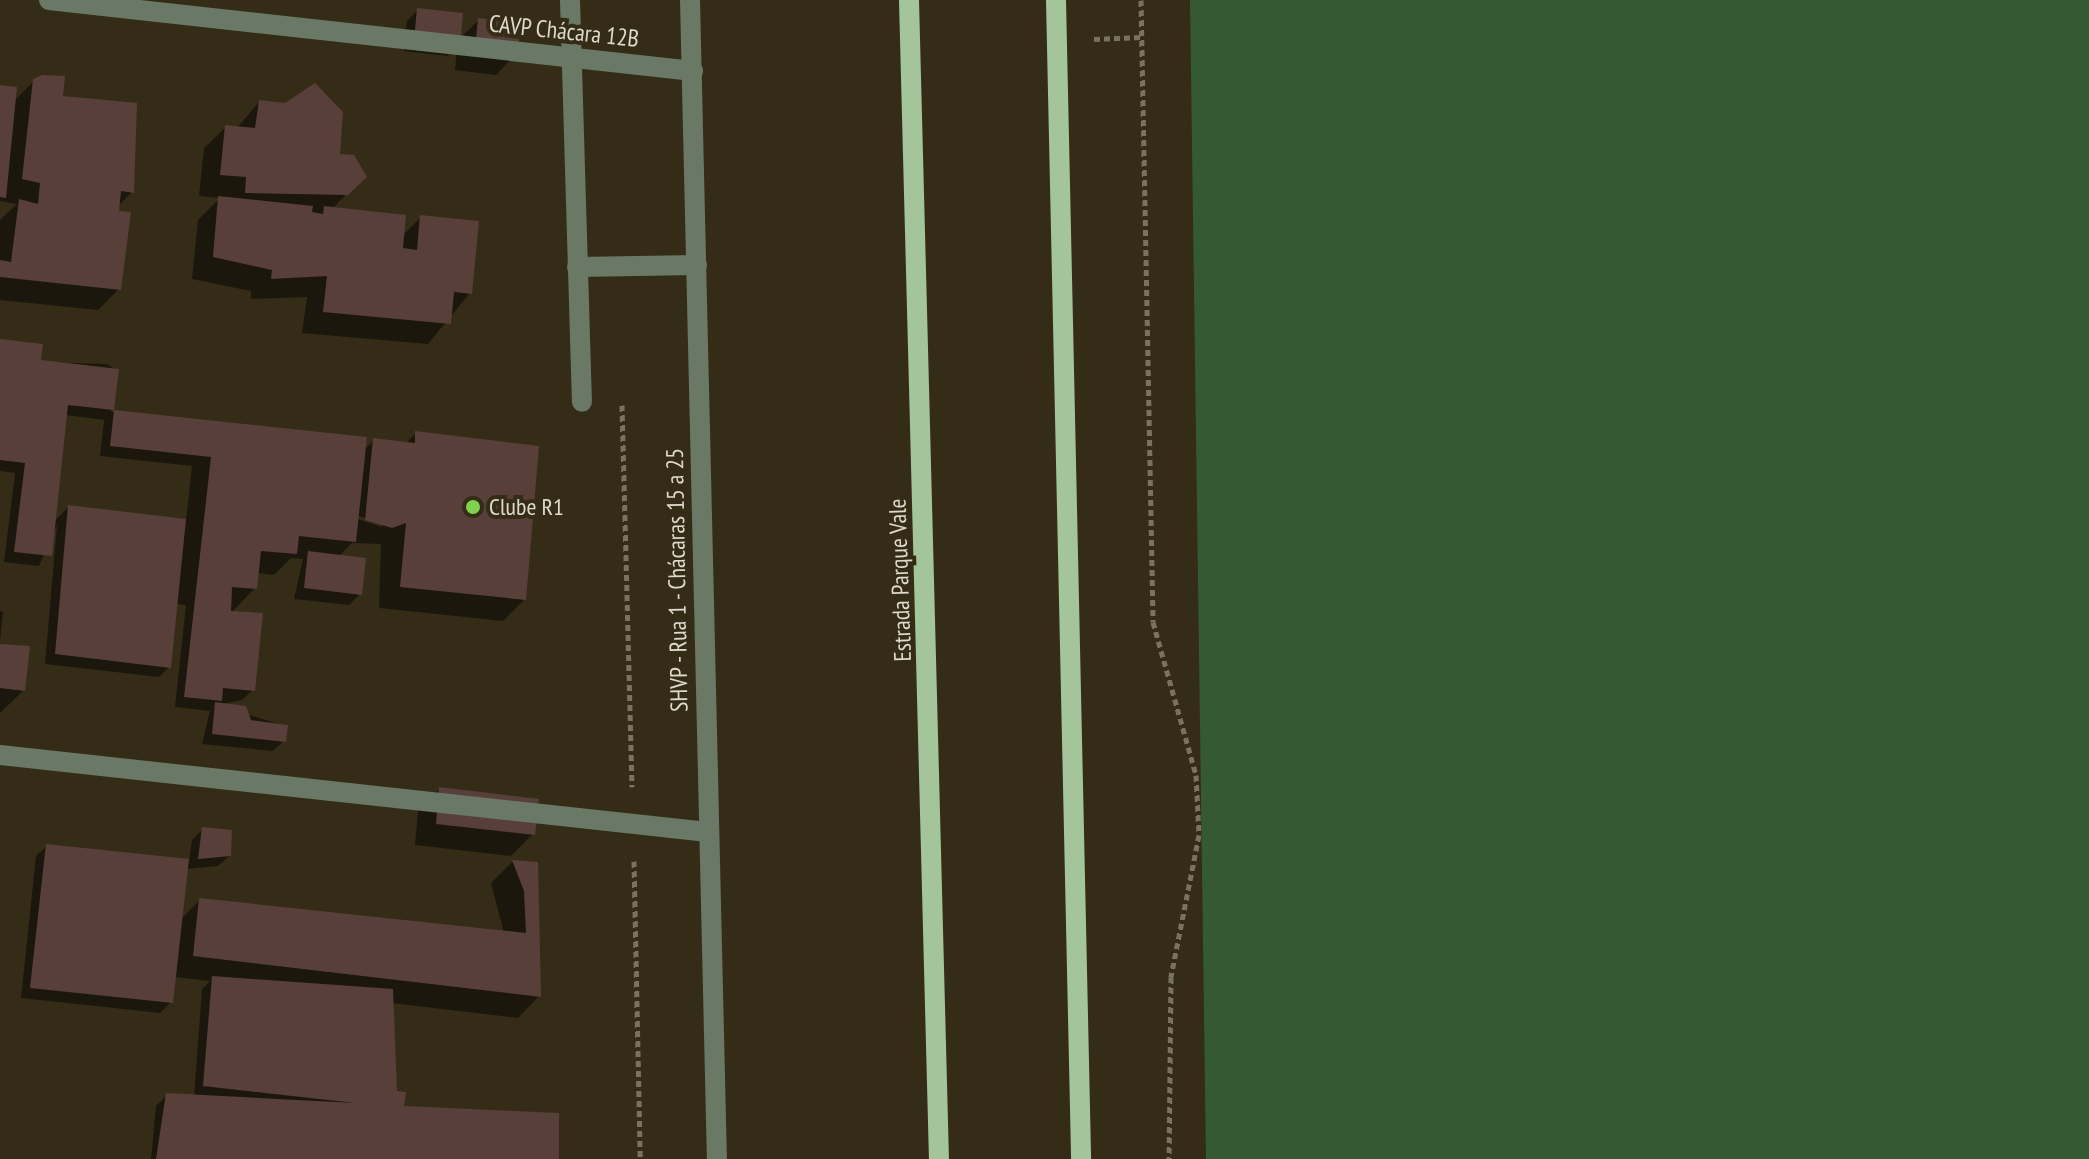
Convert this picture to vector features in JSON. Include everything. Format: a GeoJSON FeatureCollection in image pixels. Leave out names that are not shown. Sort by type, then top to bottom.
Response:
{"type":"FeatureCollection","features":[{"type":"Feature","properties":{"kind":"main road","name":"Estrada Parque Vale"},"geometry":{"type":"LineString","coordinates":[[909,0],[939,1159]]}},
{"type":"Feature","properties":{"kind":"main road"},"geometry":{"type":"LineString","coordinates":[[1056,0],[1081,1159]]}},
{"type":"Feature","properties":{"kind":"street","name":"CAVP Chácara 12B"},"geometry":{"type":"LineString","coordinates":[[49,0],[693,71]]}},
{"type":"Feature","properties":{"kind":"street"},"geometry":{"type":"LineString","coordinates":[[570,0],[582,402]]}},
{"type":"Feature","properties":{"kind":"street","name":"SHVP - Rua 1 - Chácaras 15 a 25"},"geometry":{"type":"LineString","coordinates":[[690,0],[717,1159]]}},
{"type":"Feature","properties":{"kind":"street"},"geometry":{"type":"LineString","coordinates":[[577,267],[697,265]]}},
{"type":"Feature","properties":{"kind":"street"},"geometry":{"type":"LineString","coordinates":[[0,755],[708,832]]}},
{"type":"Feature","properties":{"kind":"path"},"geometry":{"type":"LineString","coordinates":[[1141,0],[1153,622],[1196,775],[1199,835],[1171,977],[1169,1159]]}},
{"type":"Feature","properties":{"kind":"path"},"geometry":{"type":"LineString","coordinates":[[1057,41],[1142,37]]}},
{"type":"Feature","properties":{"kind":"path"},"geometry":{"type":"LineString","coordinates":[[621,393],[640,1159]]}},
{"type":"Feature","properties":{"kind":"green space"},"geometry":{"type":"Polygon","coordinates":[[[1190,0],[2089,0],[2089,1159],[1206,1159],[1190,0]]]}},
{"type":"Feature","properties":{"kind":"building"},"geometry":{"type":"Polygon","coordinates":[[[417,8],[463,13],[460,46],[414,41],[417,8]]]}},
{"type":"Feature","properties":{"kind":"building"},"geometry":{"type":"Polygon","coordinates":[[[478,18],[519,22],[519,54],[475,49],[478,18]]]}},
{"type":"Feature","properties":{"kind":"building"},"geometry":{"type":"Polygon","coordinates":[[[42,75],[65,76],[63,96],[137,103],[134,193],[121,191],[119,211],[131,212],[121,290],[0,277],[0,260],[11,262],[19,199],[38,204],[40,183],[22,179],[33,79],[42,75]]]}},
{"type":"Feature","properties":{"kind":"building"},"geometry":{"type":"Polygon","coordinates":[[[315,83],[343,112],[340,154],[354,155],[367,177],[348,195],[245,193],[246,177],[220,175],[225,125],[255,128],[259,100],[285,103],[315,83]]]}},
{"type":"Feature","properties":{"kind":"building"},"geometry":{"type":"Polygon","coordinates":[[[0,85],[17,87],[6,198],[0,197],[0,85]]]}},
{"type":"Feature","properties":{"kind":"building"},"geometry":{"type":"Polygon","coordinates":[[[218,196],[313,206],[312,212],[323,214],[324,206],[406,215],[403,248],[417,250],[420,215],[479,221],[472,294],[454,292],[451,324],[323,312],[327,276],[271,279],[272,270],[213,257],[218,196]]]}},
{"type":"Feature","properties":{"kind":"building"},"geometry":{"type":"Polygon","coordinates":[[[0,339],[43,344],[41,360],[119,369],[114,410],[68,405],[52,556],[14,552],[25,463],[0,460],[0,339]]]}},
{"type":"Feature","properties":{"kind":"building"},"geometry":{"type":"Polygon","coordinates":[[[114,410],[367,437],[356,542],[299,536],[297,554],[261,551],[257,589],[232,587],[231,611],[263,613],[255,691],[223,688],[222,701],[184,697],[211,457],[110,446],[114,410]]]}},
{"type":"Feature","properties":{"kind":"building","name":"Clube R1"},"geometry":{"type":"Polygon","coordinates":[[[415,431],[539,446],[526,600],[400,587],[406,523],[392,528],[365,520],[373,438],[415,443],[415,431]]]}},
{"type":"Feature","properties":{"kind":"building"},"geometry":{"type":"Polygon","coordinates":[[[68,505],[186,519],[171,668],[55,654],[68,505]]]}},
{"type":"Feature","properties":{"kind":"building"},"geometry":{"type":"Polygon","coordinates":[[[308,551],[366,558],[362,595],[304,588],[308,551]]]}},
{"type":"Feature","properties":{"kind":"building"},"geometry":{"type":"Polygon","coordinates":[[[0,644],[30,646],[25,691],[0,688],[0,644]]]}},
{"type":"Feature","properties":{"kind":"building"},"geometry":{"type":"Polygon","coordinates":[[[215,702],[246,706],[251,720],[288,725],[286,742],[212,734],[215,702]]]}},
{"type":"Feature","properties":{"kind":"building"},"geometry":{"type":"Polygon","coordinates":[[[439,787],[539,799],[535,835],[436,824],[439,787]]]}},
{"type":"Feature","properties":{"kind":"building"},"geometry":{"type":"Polygon","coordinates":[[[202,827],[232,830],[231,856],[198,859],[202,827]]]}},
{"type":"Feature","properties":{"kind":"building"},"geometry":{"type":"Polygon","coordinates":[[[46,844],[189,859],[173,1003],[30,988],[46,844]]]}},
{"type":"Feature","properties":{"kind":"building"},"geometry":{"type":"Polygon","coordinates":[[[512,860],[538,862],[541,997],[193,956],[199,898],[526,933],[524,891],[512,860]]]}},
{"type":"Feature","properties":{"kind":"building"},"geometry":{"type":"Polygon","coordinates":[[[212,976],[393,989],[397,1091],[406,1092],[404,1106],[559,1113],[559,1159],[156,1159],[166,1093],[355,1103],[203,1086],[212,976]]]}},
{"type":"Feature","properties":{"kind":"place","name":"Clube R1"},"geometry":{"type":"Point","coordinates":[473,507]}}]}
